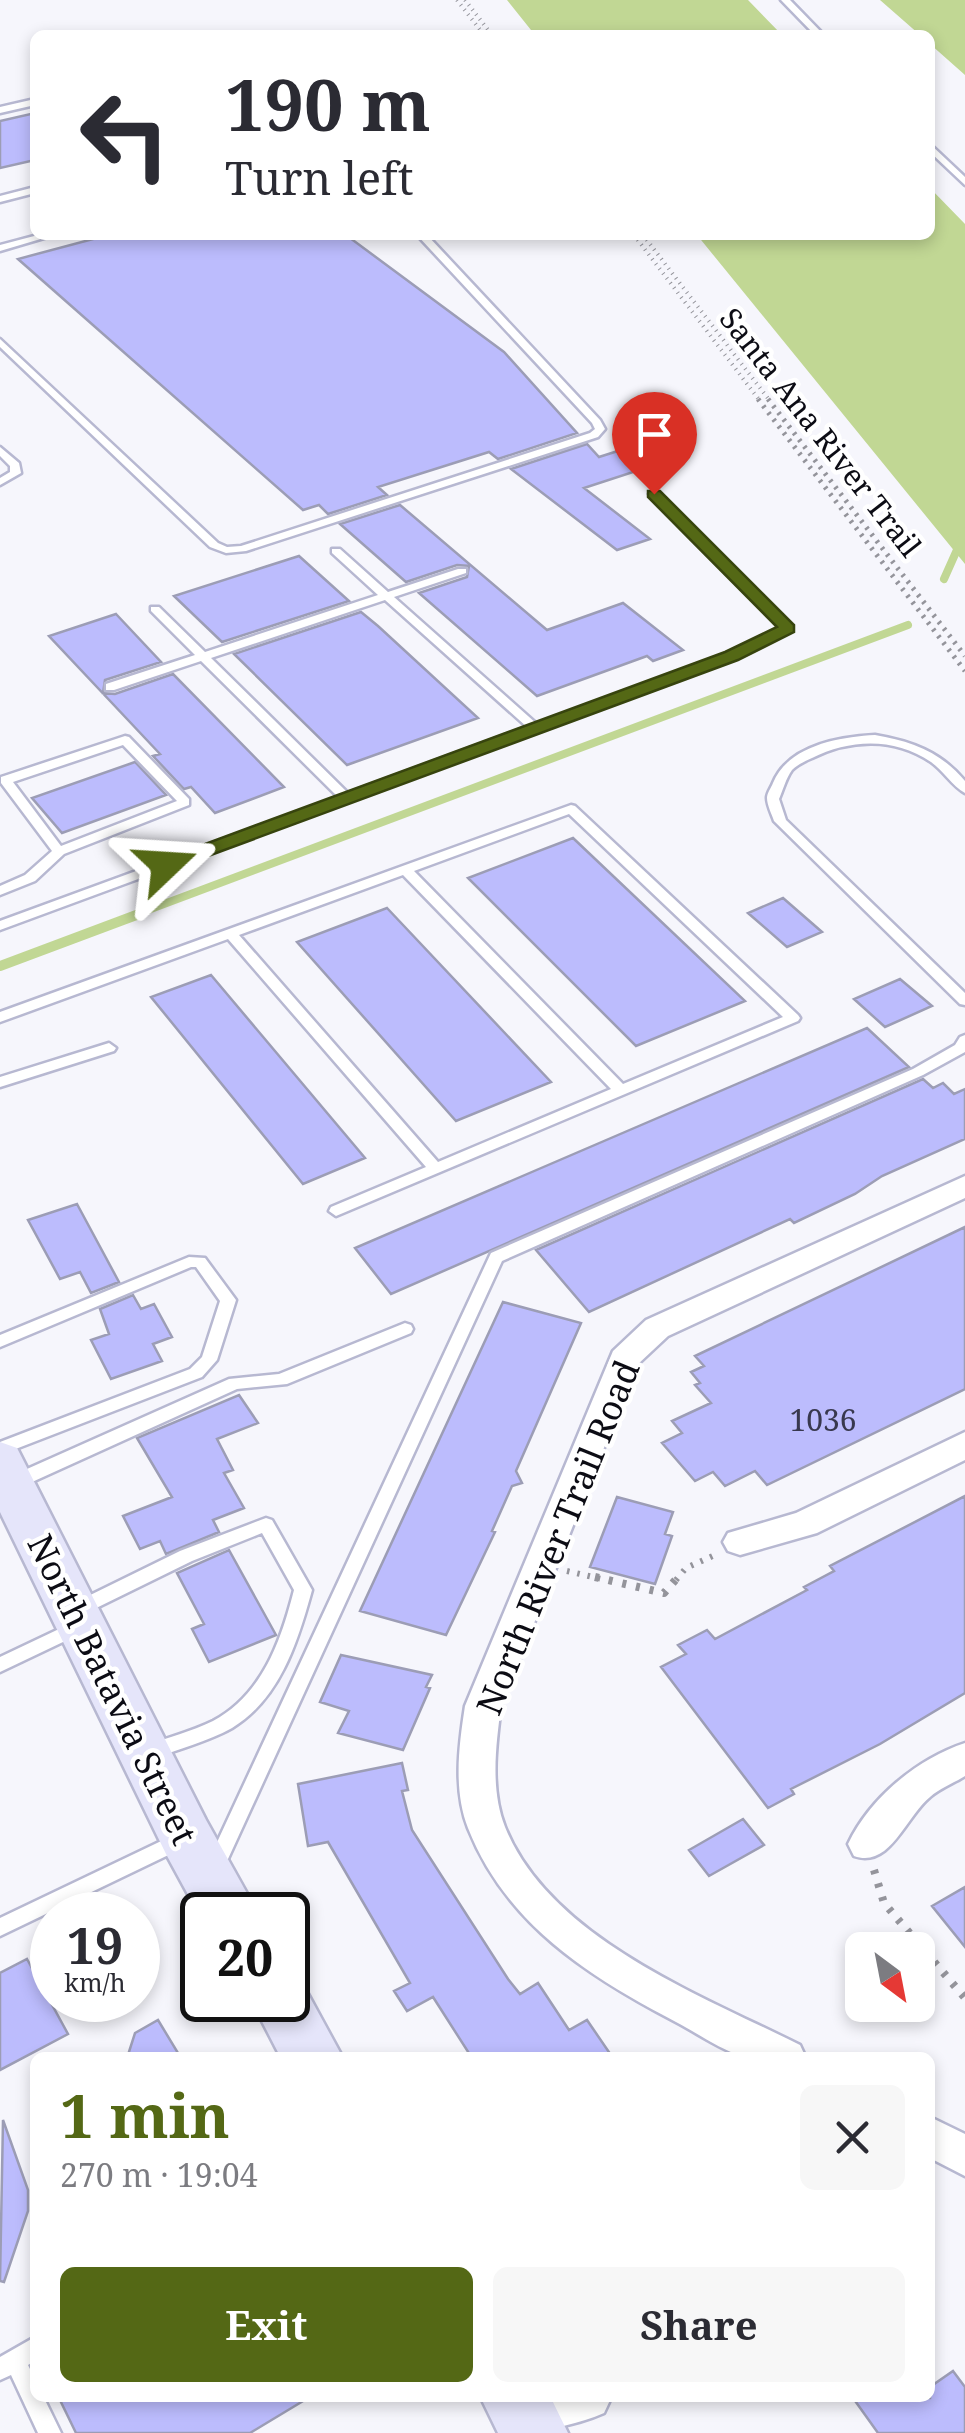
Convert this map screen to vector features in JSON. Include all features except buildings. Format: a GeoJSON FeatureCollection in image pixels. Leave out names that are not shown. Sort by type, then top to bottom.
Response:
{"type":"FeatureCollection","features":[{"type":"Feature","properties":{"kind":"main road","name":"North Batavia Street"},"geometry":{"type":"LineString","coordinates":[[4,1465],[208,1877]]}},
{"type":"Feature","properties":{"kind":"main road"},"geometry":{"type":"LineString","coordinates":[[293,2022],[310,2052]]}},
{"type":"Feature","properties":{"kind":"street","name":"North River Trail Road"},"geometry":{"type":"LineString","coordinates":[[775,2052],[596,1954],[550,1919],[503,1866],[486,1827],[478,1794],[476,1754],[483,1706],[624,1359],[637,1343],[656,1328],[965,1186]]}},
{"type":"Feature","properties":{"kind":"street"},"geometry":{"type":"LineString","coordinates":[[740,1542],[805,1524],[965,1445]]}},
{"type":"Feature","properties":{"kind":"street"},"geometry":{"type":"LineString","coordinates":[[867,1844],[916,1786],[965,1758]]}},
{"type":"Feature","properties":{"kind":"street"},"geometry":{"type":"LineString","coordinates":[[935,2139],[965,2156]]}},
{"type":"Feature","properties":{"kind":"street"},"geometry":{"type":"LineString","coordinates":[[522,2415],[573,2402]]}},
{"type":"Feature","properties":{"kind":"lane"},"geometry":{"type":"LineString","coordinates":[[786,0],[815,30]]}},
{"type":"Feature","properties":{"kind":"lane"},"geometry":{"type":"LineString","coordinates":[[0,110],[30,103]]}},
{"type":"Feature","properties":{"kind":"lane"},"geometry":{"type":"LineString","coordinates":[[935,151],[965,182]]}},
{"type":"Feature","properties":{"kind":"lane"},"geometry":{"type":"LineString","coordinates":[[0,199],[30,191]]}},
{"type":"Feature","properties":{"kind":"lane"},"geometry":{"type":"LineString","coordinates":[[0,248],[31,240]]}},
{"type":"Feature","properties":{"kind":"lane"},"geometry":{"type":"LineString","coordinates":[[0,342],[214,546],[242,549],[594,435],[600,429],[427,240]]}},
{"type":"Feature","properties":{"kind":"lane"},"geometry":{"type":"LineString","coordinates":[[0,450],[14,464],[16,473],[0,482]]}},
{"type":"Feature","properties":{"kind":"lane"},"geometry":{"type":"LineString","coordinates":[[0,926],[732,656],[788,629],[654,494]]}},
{"type":"Feature","properties":{"kind":"lane"},"geometry":{"type":"LineString","coordinates":[[336,552],[535,728]]}},
{"type":"Feature","properties":{"kind":"lane"},"geometry":{"type":"LineString","coordinates":[[110,687],[462,572]]}},
{"type":"Feature","properties":{"kind":"lane"},"geometry":{"type":"LineString","coordinates":[[156,608],[346,798]]}},
{"type":"Feature","properties":{"kind":"lane"},"geometry":{"type":"LineString","coordinates":[[965,789],[952,770],[913,745],[868,738],[824,746],[787,766],[773,798],[780,821],[965,1001]]}},
{"type":"Feature","properties":{"kind":"lane"},"geometry":{"type":"LineString","coordinates":[[21,918],[0,892],[30,878],[59,851],[185,802],[125,740],[4,780],[59,851]]}},
{"type":"Feature","properties":{"kind":"lane"},"geometry":{"type":"LineString","coordinates":[[0,1017],[571,809],[793,1018],[336,1211]]}},
{"type":"Feature","properties":{"kind":"lane"},"geometry":{"type":"LineString","coordinates":[[406,870],[620,1091]]}},
{"type":"Feature","properties":{"kind":"lane"},"geometry":{"type":"LineString","coordinates":[[232,934],[436,1169]]}},
{"type":"Feature","properties":{"kind":"lane"},"geometry":{"type":"LineString","coordinates":[[0,1927],[208,1877],[496,1257],[918,1072],[961,1048],[965,1040]]}},
{"type":"Feature","properties":{"kind":"lane"},"geometry":{"type":"LineString","coordinates":[[0,1082],[109,1048]]}},
{"type":"Feature","properties":{"kind":"lane"},"geometry":{"type":"LineString","coordinates":[[0,1341],[189,1262],[200,1262],[228,1300],[209,1360],[196,1372],[4,1465]]}},
{"type":"Feature","properties":{"kind":"lane"},"geometry":{"type":"LineString","coordinates":[[4,1465],[235,1384],[281,1380],[405,1328]]}},
{"type":"Feature","properties":{"kind":"lane"},"geometry":{"type":"LineString","coordinates":[[0,1665],[186,1556],[266,1525],[303,1590],[291,1634],[258,1696],[230,1720],[146,1754]]}},
{"type":"Feature","properties":{"kind":"lane"},"geometry":{"type":"LineString","coordinates":[[30,2351],[7,2365],[30,2401]]}},
{"type":"Feature","properties":{"kind":"lane"},"geometry":{"type":"LineString","coordinates":[[30,2402],[50,2433]]}},
{"type":"Feature","properties":{"kind":"path"},"geometry":{"type":"LineString","coordinates":[[458,0],[480,30]]}},
{"type":"Feature","properties":{"kind":"path"},"geometry":{"type":"LineString","coordinates":[[465,0],[488,30]]}},
{"type":"Feature","properties":{"kind":"path"},"geometry":{"type":"LineString","coordinates":[[638,240],[965,672]]}},
{"type":"Feature","properties":{"kind":"path","name":"Santa Ana River Trail"},"geometry":{"type":"LineString","coordinates":[[647,240],[965,656]]}},
{"type":"Feature","properties":{"kind":"path"},"geometry":{"type":"LineString","coordinates":[[541,1564],[664,1593],[686,1568],[740,1542]]}},
{"type":"Feature","properties":{"kind":"path"},"geometry":{"type":"LineString","coordinates":[[867,1844],[884,1904],[965,1998]]}},
{"type":"Feature","properties":{"kind":"shaded area"},"geometry":{"type":"Polygon","coordinates":[[[507,0],[748,0],[777,30],[531,30],[507,0]]]}},
{"type":"Feature","properties":{"kind":"shaded area"},"geometry":{"type":"Polygon","coordinates":[[[880,0],[965,0],[965,75],[935,48],[935,30],[914,30],[880,0]]]}},
{"type":"Feature","properties":{"kind":"shaded area"},"geometry":{"type":"Polygon","coordinates":[[[935,193],[965,224],[965,564],[701,240],[935,240],[935,193]]]}},
{"type":"Feature","properties":{"kind":"waterway"},"geometry":{"type":"LineString","coordinates":[[944,579],[965,532]]}},
{"type":"Feature","properties":{"kind":"waterway"},"geometry":{"type":"LineString","coordinates":[[132,916],[908,625]]}},
{"type":"Feature","properties":{"kind":"waterway"},"geometry":{"type":"LineString","coordinates":[[0,966],[139,914]]}},
{"type":"Feature","properties":{"kind":"route"},"geometry":{"type":"LineString","coordinates":[[166,865],[732,656],[788,629],[654,494]]}}]}
